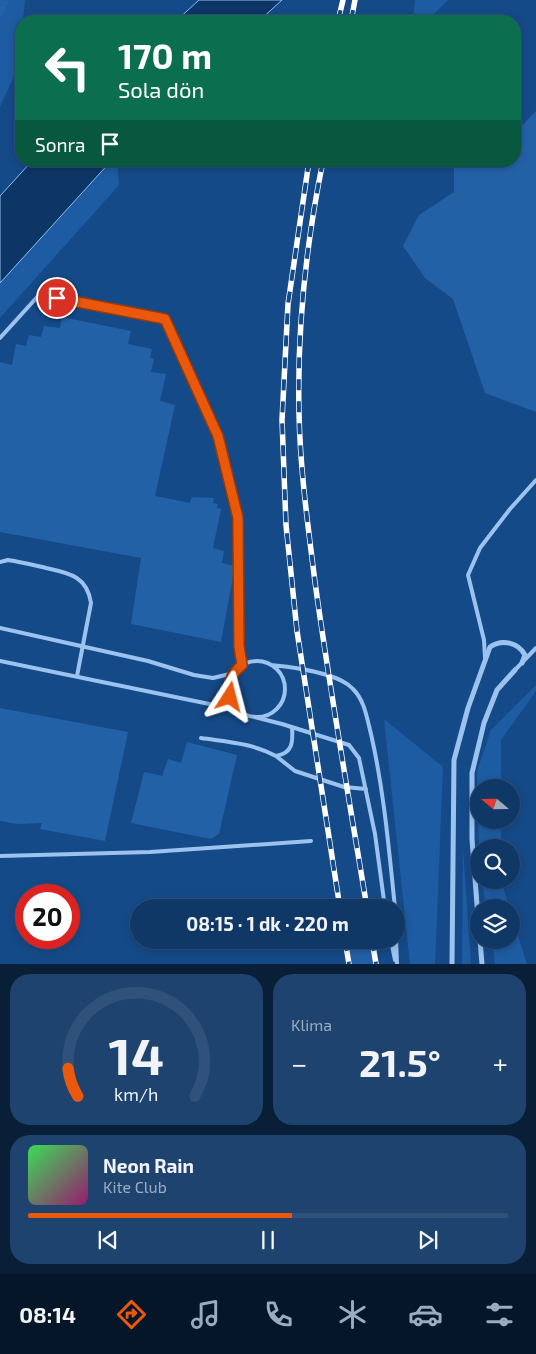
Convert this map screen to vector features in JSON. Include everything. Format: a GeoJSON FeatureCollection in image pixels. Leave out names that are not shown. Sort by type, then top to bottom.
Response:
{"type":"FeatureCollection","features":[{"type":"Feature","properties":{"kind":"street"},"geometry":{"type":"LineString","coordinates":[[452,964],[454,760],[468,708],[490,647],[497,642],[507,642],[522,650],[525,655],[522,663]]}},
{"type":"Feature","properties":{"kind":"street"},"geometry":{"type":"LineString","coordinates":[[477,899],[472,840],[472,773],[484,723],[497,690],[516,670]]}},
{"type":"Feature","properties":{"kind":"street"},"geometry":{"type":"LineString","coordinates":[[481,949],[482,964]]}},
{"type":"Feature","properties":{"kind":"lane"},"geometry":{"type":"LineString","coordinates":[[0,338],[39,295],[165,319],[218,436],[238,518],[239,646],[242,665]]}},
{"type":"Feature","properties":{"kind":"lane"},"geometry":{"type":"LineString","coordinates":[[486,659],[484,640],[468,574],[480,548],[510,509],[536,480]]}},
{"type":"Feature","properties":{"kind":"lane"},"geometry":{"type":"LineString","coordinates":[[0,562],[8,560],[65,572],[79,578],[88,590],[91,603],[77,676]]}},
{"type":"Feature","properties":{"kind":"lane"},"geometry":{"type":"LineString","coordinates":[[0,628],[83,645],[148,661],[194,675],[213,678],[234,673]]}},
{"type":"Feature","properties":{"kind":"lane"},"geometry":{"type":"LineString","coordinates":[[516,670],[536,648]]}},
{"type":"Feature","properties":{"kind":"lane"},"geometry":{"type":"LineString","coordinates":[[0,661],[219,706],[349,745],[359,758],[375,834],[384,899]]}},
{"type":"Feature","properties":{"kind":"lane"},"geometry":{"type":"LineString","coordinates":[[246,715],[239,711],[230,697],[229,689],[234,673],[242,665],[257,661],[341,680],[354,689],[365,709],[382,791],[394,899]]}},
{"type":"Feature","properties":{"kind":"lane"},"geometry":{"type":"LineString","coordinates":[[254,717],[272,713],[279,706],[283,698],[285,688],[283,679],[271,665]]}},
{"type":"Feature","properties":{"kind":"lane"},"geometry":{"type":"LineString","coordinates":[[276,756],[282,755],[290,749],[293,741],[292,727]]}},
{"type":"Feature","properties":{"kind":"lane"},"geometry":{"type":"LineString","coordinates":[[202,738],[261,748],[276,756],[295,771],[344,787],[366,789]]}},
{"type":"Feature","properties":{"kind":"lane"},"geometry":{"type":"LineString","coordinates":[[0,856],[150,852],[311,841]]}},
{"type":"Feature","properties":{"kind":"lane"},"geometry":{"type":"LineString","coordinates":[[393,949],[397,964]]}},
{"type":"Feature","properties":{"kind":"lane"},"geometry":{"type":"LineString","coordinates":[[396,949],[397,964]]}},
{"type":"Feature","properties":{"kind":"shaded area"},"geometry":{"type":"Polygon","coordinates":[[[0,0],[25,0],[24,15],[15,15],[15,74],[0,107],[0,0]]]}},
{"type":"Feature","properties":{"kind":"shaded area"},"geometry":{"type":"Polygon","coordinates":[[[199,0],[282,0],[266,15],[183,15],[199,0]]]}},
{"type":"Feature","properties":{"kind":"shaded area"},"geometry":{"type":"Polygon","coordinates":[[[415,0],[448,0],[433,15],[414,15],[415,0]]]}},
{"type":"Feature","properties":{"kind":"shaded area"},"geometry":{"type":"Polygon","coordinates":[[[27,167],[106,167],[0,283],[0,196],[27,167]]]}},
{"type":"Feature","properties":{"kind":"shaded area"},"geometry":{"type":"Polygon","coordinates":[[[106,167],[118,167],[119,185],[0,318],[0,283],[106,167]]]}},
{"type":"Feature","properties":{"kind":"shaded area"},"geometry":{"type":"Polygon","coordinates":[[[536,685],[536,691],[501,740],[501,779],[477,779],[477,771],[491,730],[536,685]]]}},
{"type":"Feature","properties":{"kind":"shaded area"},"geometry":{"type":"Polygon","coordinates":[[[384,719],[443,767],[435,964],[410,964],[405,899],[403,899],[384,719]]]}},
{"type":"Feature","properties":{"kind":"shaded area"},"geometry":{"type":"Polygon","coordinates":[[[479,829],[501,829],[501,839],[479,839],[479,829]]]}},
{"type":"Feature","properties":{"kind":"shaded area"},"geometry":{"type":"Polygon","coordinates":[[[463,849],[471,964],[462,964],[463,849]]]}},
{"type":"Feature","properties":{"kind":"shaded area"},"geometry":{"type":"Polygon","coordinates":[[[483,889],[504,889],[507,899],[485,899],[483,889]]]}},
{"type":"Feature","properties":{"kind":"shaded area"},"geometry":{"type":"Polygon","coordinates":[[[520,942],[527,964],[495,964],[493,949],[520,949],[520,942]]]}},
{"type":"Feature","properties":{"kind":"building"},"geometry":{"type":"Polygon","coordinates":[[[0,0],[9,1],[0,19],[0,0]]]}},
{"type":"Feature","properties":{"kind":"building"},"geometry":{"type":"Polygon","coordinates":[[[536,111],[536,412],[485,393],[453,299],[425,278],[403,246],[419,215],[454,192],[454,167],[521,167],[521,127],[536,111]]]}},
{"type":"Feature","properties":{"kind":"building"},"geometry":{"type":"Polygon","coordinates":[[[62,317],[131,331],[128,344],[152,349],[150,358],[154,359],[151,372],[166,374],[160,401],[175,405],[155,496],[190,503],[192,497],[214,498],[213,503],[218,504],[217,508],[221,509],[213,548],[224,551],[222,563],[235,566],[221,642],[131,624],[141,558],[0,532],[0,362],[12,365],[16,344],[26,346],[29,335],[41,337],[44,326],[60,328],[62,317]]]}},
{"type":"Feature","properties":{"kind":"building"},"geometry":{"type":"Polygon","coordinates":[[[0,708],[128,732],[105,841],[40,829],[42,823],[17,824],[0,821],[0,708]]]}},
{"type":"Feature","properties":{"kind":"building"},"geometry":{"type":"Polygon","coordinates":[[[187,742],[237,755],[219,834],[211,839],[131,823],[144,772],[162,776],[168,759],[181,763],[187,742]]]}},
{"type":"Feature","properties":{"kind":"building"},"geometry":{"type":"Polygon","coordinates":[[[350,949],[372,949],[374,964],[352,964],[350,949]]]}},
{"type":"Feature","properties":{"kind":"railway"},"geometry":{"type":"LineString","coordinates":[[339,15],[343,0]]}},
{"type":"Feature","properties":{"kind":"railway"},"geometry":{"type":"LineString","coordinates":[[352,15],[355,0]]}},
{"type":"Feature","properties":{"kind":"railway"},"geometry":{"type":"LineString","coordinates":[[308,167],[288,304],[282,420],[286,525],[297,631],[339,899]]}},
{"type":"Feature","properties":{"kind":"railway"},"geometry":{"type":"LineString","coordinates":[[322,167],[307,255],[301,318],[299,381],[301,455],[315,582],[366,899]]}},
{"type":"Feature","properties":{"kind":"railway"},"geometry":{"type":"LineString","coordinates":[[346,949],[349,964]]}},
{"type":"Feature","properties":{"kind":"railway"},"geometry":{"type":"LineString","coordinates":[[374,949],[376,964]]}},
{"type":"Feature","properties":{"kind":"route"},"geometry":{"type":"LineString","coordinates":[[57,298],[165,319],[218,436],[238,518],[239,646],[242,665],[230,680],[230,697]]}}]}
